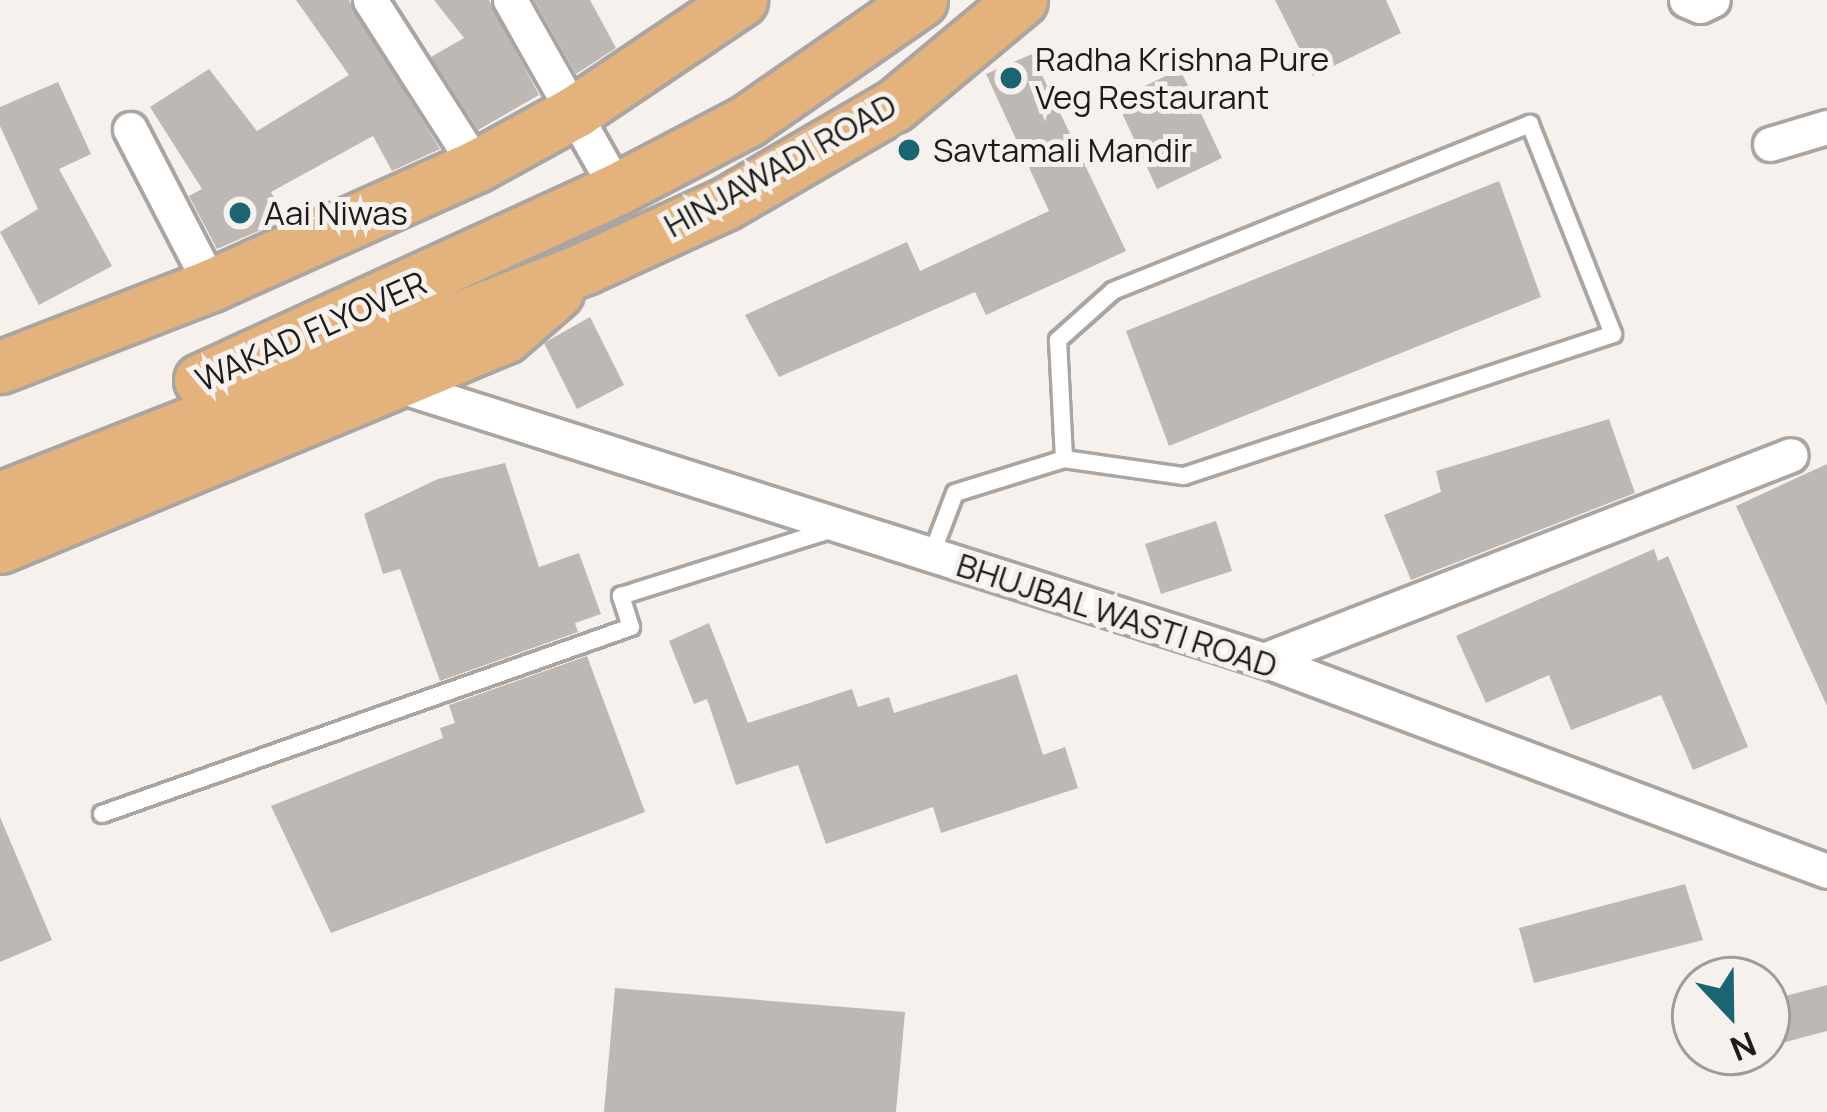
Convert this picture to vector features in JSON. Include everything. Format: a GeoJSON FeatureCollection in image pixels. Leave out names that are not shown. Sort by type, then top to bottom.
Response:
{"type":"FeatureCollection","features":[{"type":"Feature","properties":{"kind":"main road","name":"HINJAWADI ROAD"},"geometry":{"type":"LineString","coordinates":[[617,189],[747,121],[921,0]]}},
{"type":"Feature","properties":{"kind":"main road","name":"HINJAWADI ROAD"},"geometry":{"type":"LineString","coordinates":[[585,268],[724,204],[895,104],[1021,0]]}},
{"type":"Feature","properties":{"kind":"main road"},"geometry":{"type":"LineString","coordinates":[[0,367],[212,285],[476,166],[576,111],[732,3]]}},
{"type":"Feature","properties":{"kind":"main road","name":"WAKAD FLYOVER"},"geometry":{"type":"LineString","coordinates":[[0,498],[398,316],[617,189]]}},
{"type":"Feature","properties":{"kind":"main road"},"geometry":{"type":"LineString","coordinates":[[0,547],[505,337],[585,268]]}},
{"type":"Feature","properties":{"kind":"main road","name":"WAKAD FLYOVER"},"geometry":{"type":"LineString","coordinates":[[0,463],[398,316],[585,268]]}},
{"type":"Feature","properties":{"kind":"street"},"geometry":{"type":"LineString","coordinates":[[370,0],[476,166]]}},
{"type":"Feature","properties":{"kind":"street"},"geometry":{"type":"LineString","coordinates":[[510,0],[617,189]]}},
{"type":"Feature","properties":{"kind":"street"},"geometry":{"type":"LineString","coordinates":[[1687,0],[1713,0]]}},
{"type":"Feature","properties":{"kind":"street"},"geometry":{"type":"LineString","coordinates":[[1770,144],[1827,127]]}},
{"type":"Feature","properties":{"kind":"street"},"geometry":{"type":"LineString","coordinates":[[130,129],[212,285]]}},
{"type":"Feature","properties":{"kind":"street","name":"BHUJBAL WASTI ROAD"},"geometry":{"type":"LineString","coordinates":[[397,385],[1264,660],[1827,871]]}},
{"type":"Feature","properties":{"kind":"street"},"geometry":{"type":"LineString","coordinates":[[1264,660],[1791,454]]}},
{"type":"Feature","properties":{"kind":"lane"},"geometry":{"type":"LineString","coordinates":[[932,556],[956,493],[1064,459],[1184,476],[1613,334],[1530,124],[1113,291],[1058,340],[1064,459]]}},
{"type":"Feature","properties":{"kind":"lane"},"geometry":{"type":"LineString","coordinates":[[102,814],[631,627],[621,596],[840,527]]}},
{"type":"Feature","properties":{"kind":"building"},"geometry":{"type":"Polygon","coordinates":[[[296,0],[349,0],[440,149],[392,171],[373,136],[271,192],[286,219],[217,249],[189,196],[202,189],[150,107],[209,69],[257,131],[349,75],[296,0]]]}},
{"type":"Feature","properties":{"kind":"building"},"geometry":{"type":"Polygon","coordinates":[[[434,0],[489,0],[539,95],[478,130],[431,57],[464,38],[434,0]]]}},
{"type":"Feature","properties":{"kind":"building"},"geometry":{"type":"Polygon","coordinates":[[[534,0],[590,0],[616,48],[576,74],[534,0]]]}},
{"type":"Feature","properties":{"kind":"building"},"geometry":{"type":"Polygon","coordinates":[[[1275,0],[1386,0],[1401,33],[1313,76],[1275,0]]]}},
{"type":"Feature","properties":{"kind":"building"},"geometry":{"type":"Polygon","coordinates":[[[1032,54],[1126,251],[986,315],[975,292],[779,377],[745,315],[907,242],[920,271],[1049,211],[986,74],[1032,54]]]}},
{"type":"Feature","properties":{"kind":"building"},"geometry":{"type":"Polygon","coordinates":[[[1180,69],[1222,158],[1157,189],[1116,100],[1180,69]]]}},
{"type":"Feature","properties":{"kind":"building"},"geometry":{"type":"Polygon","coordinates":[[[58,82],[91,154],[59,169],[112,266],[39,305],[0,232],[38,209],[0,126],[0,107],[58,82]]]}},
{"type":"Feature","properties":{"kind":"building"},"geometry":{"type":"Polygon","coordinates":[[[1499,181],[1541,297],[1169,446],[1126,331],[1499,181]]]}},
{"type":"Feature","properties":{"kind":"building"},"geometry":{"type":"Polygon","coordinates":[[[590,317],[624,385],[577,409],[544,343],[590,317]]]}},
{"type":"Feature","properties":{"kind":"building"},"geometry":{"type":"Polygon","coordinates":[[[1609,419],[1635,493],[1411,580],[1384,515],[1441,492],[1436,471],[1609,419]]]}},
{"type":"Feature","properties":{"kind":"building"},"geometry":{"type":"Polygon","coordinates":[[[505,463],[539,567],[579,553],[601,614],[575,623],[578,632],[440,681],[400,569],[383,574],[364,514],[438,479],[505,463]]]}},
{"type":"Feature","properties":{"kind":"building"},"geometry":{"type":"Polygon","coordinates":[[[1827,464],[1827,706],[1736,506],[1827,464]]]}},
{"type":"Feature","properties":{"kind":"building"},"geometry":{"type":"Polygon","coordinates":[[[1216,521],[1232,571],[1161,594],[1145,544],[1216,521]]]}},
{"type":"Feature","properties":{"kind":"building"},"geometry":{"type":"Polygon","coordinates":[[[1654,549],[1658,561],[1668,556],[1748,747],[1693,770],[1661,695],[1571,730],[1549,675],[1486,703],[1456,636],[1654,549]]]}},
{"type":"Feature","properties":{"kind":"building"},"geometry":{"type":"Polygon","coordinates":[[[709,623],[748,723],[852,689],[858,707],[889,697],[894,713],[1017,674],[1043,755],[1065,747],[1078,788],[941,833],[933,807],[826,844],[798,765],[736,785],[707,699],[694,704],[669,641],[709,623]]]}},
{"type":"Feature","properties":{"kind":"building"},"geometry":{"type":"Polygon","coordinates":[[[587,656],[645,812],[331,933],[271,806],[443,738],[440,728],[455,723],[449,705],[587,656]]]}},
{"type":"Feature","properties":{"kind":"building"},"geometry":{"type":"Polygon","coordinates":[[[0,817],[52,940],[0,962],[0,817]]]}},
{"type":"Feature","properties":{"kind":"building"},"geometry":{"type":"Polygon","coordinates":[[[1685,884],[1703,940],[1534,983],[1519,928],[1685,884]]]}},
{"type":"Feature","properties":{"kind":"building"},"geometry":{"type":"Polygon","coordinates":[[[1827,985],[1827,1031],[1791,1041],[1791,995],[1827,985]]]}},
{"type":"Feature","properties":{"kind":"building"},"geometry":{"type":"Polygon","coordinates":[[[615,988],[905,1012],[896,1112],[604,1112],[615,988]]]}},
{"type":"Feature","properties":{"kind":"place","name":"Radha Krishna Pure Veg Restaurant"},"geometry":{"type":"Point","coordinates":[1011,78]}},
{"type":"Feature","properties":{"kind":"place","name":"Savtamali Mandir"},"geometry":{"type":"Point","coordinates":[909,150]}},
{"type":"Feature","properties":{"kind":"place","name":"Aai Niwas"},"geometry":{"type":"Point","coordinates":[240,213]}}]}
